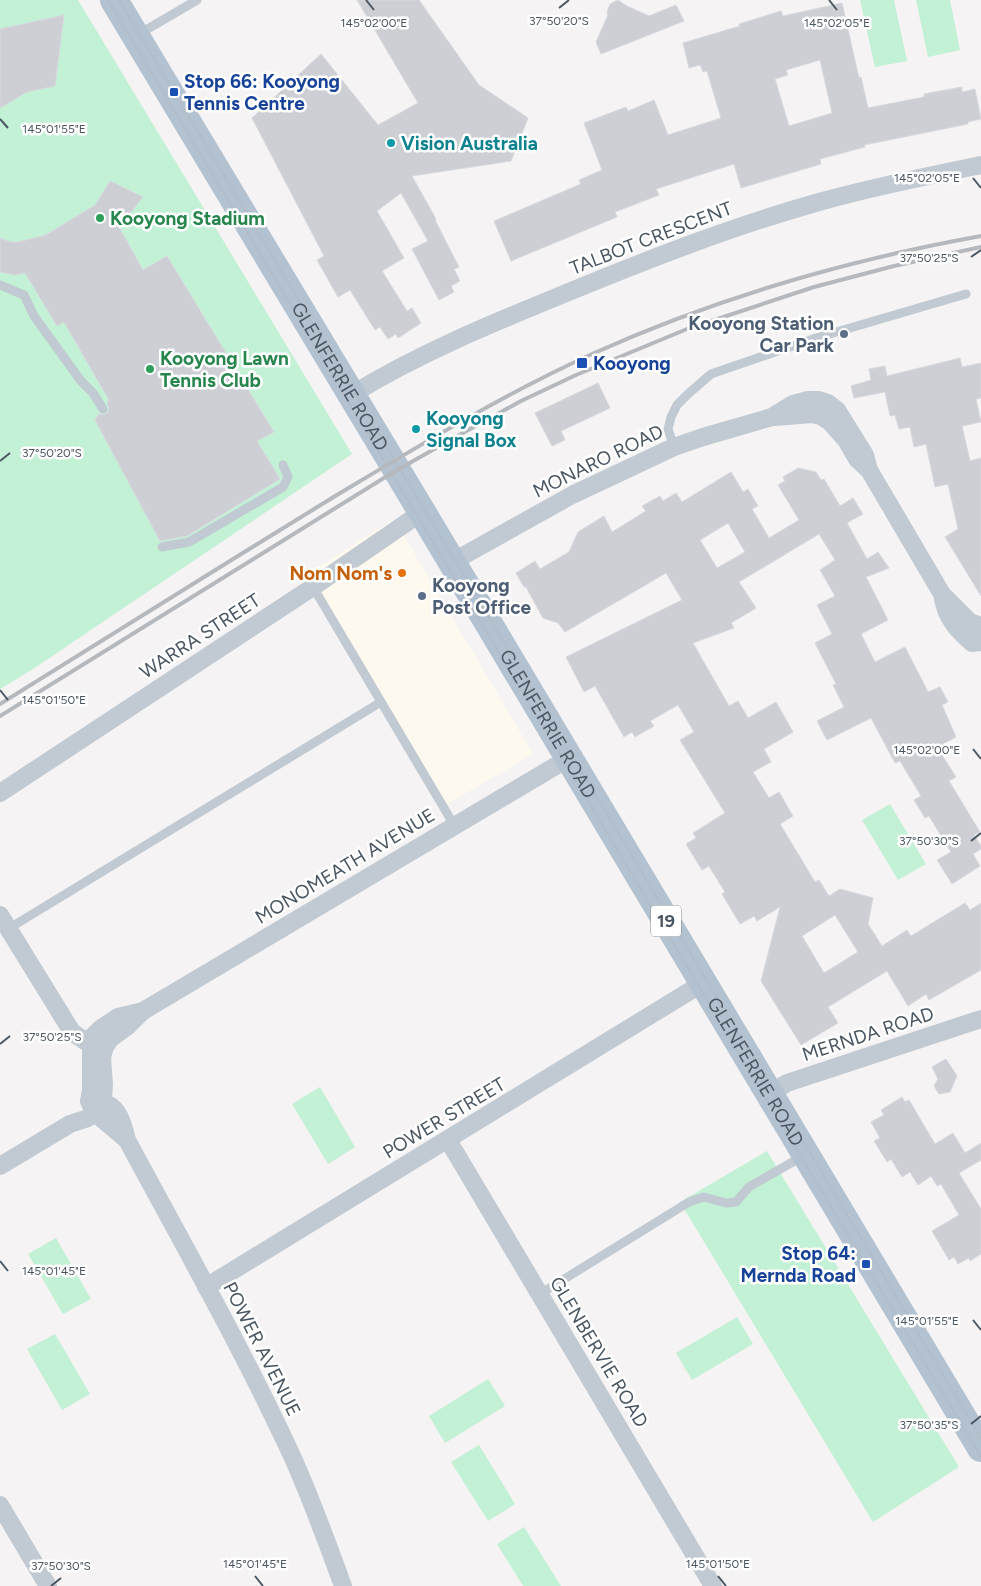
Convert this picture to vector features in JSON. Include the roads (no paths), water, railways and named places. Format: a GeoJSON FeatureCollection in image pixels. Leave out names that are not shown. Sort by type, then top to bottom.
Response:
{"type":"FeatureCollection","features":[{"type":"Feature","properties":{"kind":"main road","name":"GLENFERRIE ROAD"},"geometry":{"type":"LineString","coordinates":[[114,0],[981,1448]]}},
{"type":"Feature","properties":{"kind":"street","name":"TALBOT CRESCENT"},"geometry":{"type":"LineString","coordinates":[[351,395],[460,338],[652,258],[818,202],[902,181],[981,165]]}},
{"type":"Feature","properties":{"kind":"street","name":"MONARO ROAD"},"geometry":{"type":"LineString","coordinates":[[452,562],[572,494],[674,447],[772,417],[812,414],[821,416],[830,422],[846,440],[856,459],[869,470],[942,594],[964,617],[977,625]]}},
{"type":"Feature","properties":{"kind":"street","name":"WARRA STREET"},"geometry":{"type":"LineString","coordinates":[[0,793],[313,587],[422,512]]}},
{"type":"Feature","properties":{"kind":"street","name":"MONARO ROAD"},"geometry":{"type":"LineString","coordinates":[[942,594],[946,613],[960,633],[976,642],[981,658]]}},
{"type":"Feature","properties":{"kind":"street"},"geometry":{"type":"LineString","coordinates":[[976,642],[971,633],[977,625]]}},
{"type":"Feature","properties":{"kind":"street","name":"MONOMEATH AVENUE"},"geometry":{"type":"LineString","coordinates":[[98,1045],[128,1026],[143,1011],[568,758]]}},
{"type":"Feature","properties":{"kind":"street"},"geometry":{"type":"LineString","coordinates":[[0,1166],[70,1124],[88,1118],[104,1085],[102,1057],[98,1045],[78,1037],[67,1026],[4,922]]}},
{"type":"Feature","properties":{"kind":"street","name":"POWER STREET"},"geometry":{"type":"LineString","coordinates":[[206,1287],[703,983]]}},
{"type":"Feature","properties":{"kind":"street","name":"MERNDA ROAD"},"geometry":{"type":"LineString","coordinates":[[769,1094],[787,1083],[981,1019]]}},
{"type":"Feature","properties":{"kind":"street","name":"POWER AVENUE"},"geometry":{"type":"LineString","coordinates":[[95,1104],[116,1111],[123,1123],[127,1140],[263,1396],[292,1457],[343,1586]]}},
{"type":"Feature","properties":{"kind":"street","name":"GLENBERVIE ROAD"},"geometry":{"type":"LineString","coordinates":[[448,1140],[714,1586]]}},
{"type":"Feature","properties":{"kind":"street"},"geometry":{"type":"LineString","coordinates":[[0,1505],[48,1586]]}},
{"type":"Feature","properties":{"kind":"lane"},"geometry":{"type":"LineString","coordinates":[[135,36],[197,0]]}},
{"type":"Feature","properties":{"kind":"lane"},"geometry":{"type":"LineString","coordinates":[[0,285],[24,295],[34,316],[81,381],[93,392],[102,409]]}},
{"type":"Feature","properties":{"kind":"lane"},"geometry":{"type":"LineString","coordinates":[[674,447],[668,429],[671,416],[677,405],[711,374],[816,338],[966,294]]}},
{"type":"Feature","properties":{"kind":"lane"},"geometry":{"type":"LineString","coordinates":[[162,547],[178,542],[190,542],[283,487],[288,478],[283,465]]}},
{"type":"Feature","properties":{"kind":"lane"},"geometry":{"type":"LineString","coordinates":[[313,587],[454,825]]}},
{"type":"Feature","properties":{"kind":"lane"},"geometry":{"type":"LineString","coordinates":[[4,922],[381,702]]}},
{"type":"Feature","properties":{"kind":"lane"},"geometry":{"type":"LineString","coordinates":[[540,1294],[689,1202],[704,1197],[726,1203],[736,1202],[749,1187],[806,1154]]}},
{"type":"Feature","properties":{"kind":"tram line"},"geometry":{"type":"LineString","coordinates":[[108,0],[981,1457]]}},
{"type":"Feature","properties":{"kind":"tram line"},"geometry":{"type":"LineString","coordinates":[[119,0],[981,1438]]}},
{"type":"Feature","properties":{"kind":"railway"},"geometry":{"type":"LineString","coordinates":[[0,704],[364,479],[460,422],[558,370],[639,334],[735,298],[832,269],[981,236]]}},
{"type":"Feature","properties":{"kind":"railway"},"geometry":{"type":"LineString","coordinates":[[0,716],[392,473],[521,401],[576,375],[687,329],[814,287],[894,266],[981,247]]}},
{"type":"Feature","properties":{"kind":"place","name":"Stop 66: Kooyong Tennis Centre"},"geometry":{"type":"Point","coordinates":[174,92]}},
{"type":"Feature","properties":{"kind":"place","name":"Vision Australia"},"geometry":{"type":"Point","coordinates":[391,143]}},
{"type":"Feature","properties":{"kind":"place","name":"Kooyong Stadium"},"geometry":{"type":"Point","coordinates":[100,218]}},
{"type":"Feature","properties":{"kind":"place","name":"Kooyong Station Car Park"},"geometry":{"type":"Point","coordinates":[844,334]}},
{"type":"Feature","properties":{"kind":"place","name":"Kooyong"},"geometry":{"type":"Point","coordinates":[582,363]}},
{"type":"Feature","properties":{"kind":"place","name":"Kooyong Lawn Tennis Club"},"geometry":{"type":"Point","coordinates":[150,369]}},
{"type":"Feature","properties":{"kind":"place","name":"Kooyong Signal Box"},"geometry":{"type":"Point","coordinates":[416,429]}},
{"type":"Feature","properties":{"kind":"place","name":"Nom Nom's"},"geometry":{"type":"Point","coordinates":[402,573]}},
{"type":"Feature","properties":{"kind":"place","name":"Kooyong Post Office"},"geometry":{"type":"Point","coordinates":[422,596]}},
{"type":"Feature","properties":{"kind":"place","name":"Stop 64: Mernda Road"},"geometry":{"type":"Point","coordinates":[866,1264]}}]}
